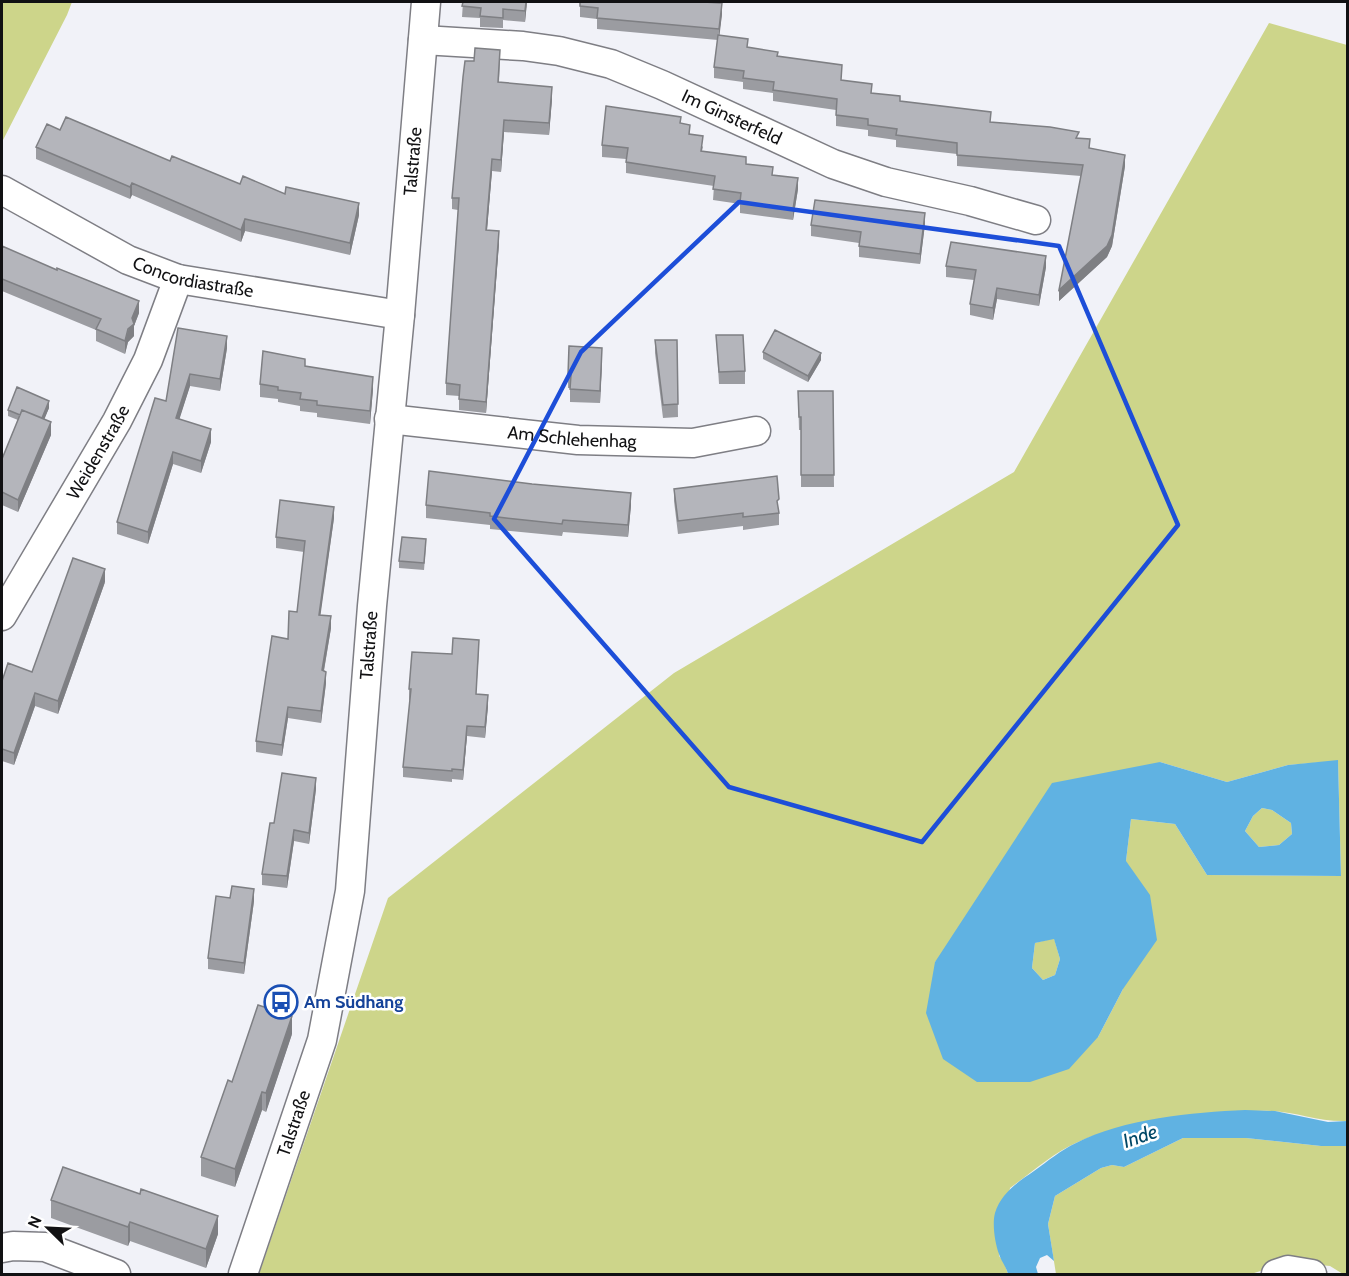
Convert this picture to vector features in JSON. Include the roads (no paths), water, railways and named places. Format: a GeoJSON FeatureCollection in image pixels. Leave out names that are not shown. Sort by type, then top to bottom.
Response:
{"type":"FeatureCollection","features":[{"type":"Feature","properties":{"kind":"street","name":"Talstraße"},"geometry":{"type":"LineString","coordinates":[[243,1275],[322,1040],[350,891],[372,606],[400,315],[426,2]]}},
{"type":"Feature","properties":{"kind":"street","name":"Im Ginsterfeld"},"geometry":{"type":"LineString","coordinates":[[423,40],[523,46],[559,51],[610,64],[662,85],[833,164],[886,182],[970,201],[1036,220]]}},
{"type":"Feature","properties":{"kind":"street","name":"Concordiastraße"},"geometry":{"type":"LineString","coordinates":[[2,190],[128,260],[178,279],[400,315]]}},
{"type":"Feature","properties":{"kind":"street","name":"Weidenstraße"},"geometry":{"type":"LineString","coordinates":[[2,616],[117,421],[148,360],[178,279]]}},
{"type":"Feature","properties":{"kind":"street","name":"Am Schlehenhag"},"geometry":{"type":"LineString","coordinates":[[390,419],[589,440],[693,443],[756,431]]}},
{"type":"Feature","properties":{"kind":"street"},"geometry":{"type":"LineString","coordinates":[[2,1248],[45,1246],[116,1275]]}},
{"type":"Feature","properties":{"kind":"street"},"geometry":{"type":"LineString","coordinates":[[1276,1275],[1288,1270],[1312,1275]]}},
{"type":"Feature","properties":{"kind":"water"},"geometry":{"type":"Polygon","coordinates":[[[1338,760],[1341,876],[1207,875],[1175,824],[1131,819],[1126,861],[1150,895],[1157,940],[1123,989],[1098,1037],[1069,1069],[1030,1082],[977,1082],[943,1059],[926,1013],[935,962],[1052,783],[1160,762],[1227,782],[1288,765],[1338,760]],[[1262,808],[1253,816],[1245,831],[1259,847],[1279,845],[1292,834],[1291,823],[1272,810],[1262,808]],[[1054,939],[1035,943],[1032,968],[1043,980],[1055,975],[1060,959],[1054,939]]]}},
{"type":"Feature","properties":{"kind":"water","name":"Inde"},"geometry":{"type":"Polygon","coordinates":[[[1245,1110],[1275,1111],[1328,1122],[1347,1121],[1347,1146],[1321,1146],[1246,1138],[1183,1138],[1124,1167],[1112,1165],[1101,1168],[1055,1196],[1048,1224],[1054,1261],[1047,1255],[1040,1258],[1036,1267],[1038,1274],[1008,1274],[995,1239],[995,1213],[1001,1200],[1011,1189],[1055,1156],[1070,1146],[1115,1128],[1159,1118],[1245,1110]]]}},
{"type":"Feature","properties":{"kind":"place","name":"Am Südhang"},"geometry":{"type":"Point","coordinates":[281,1002]}}]}
